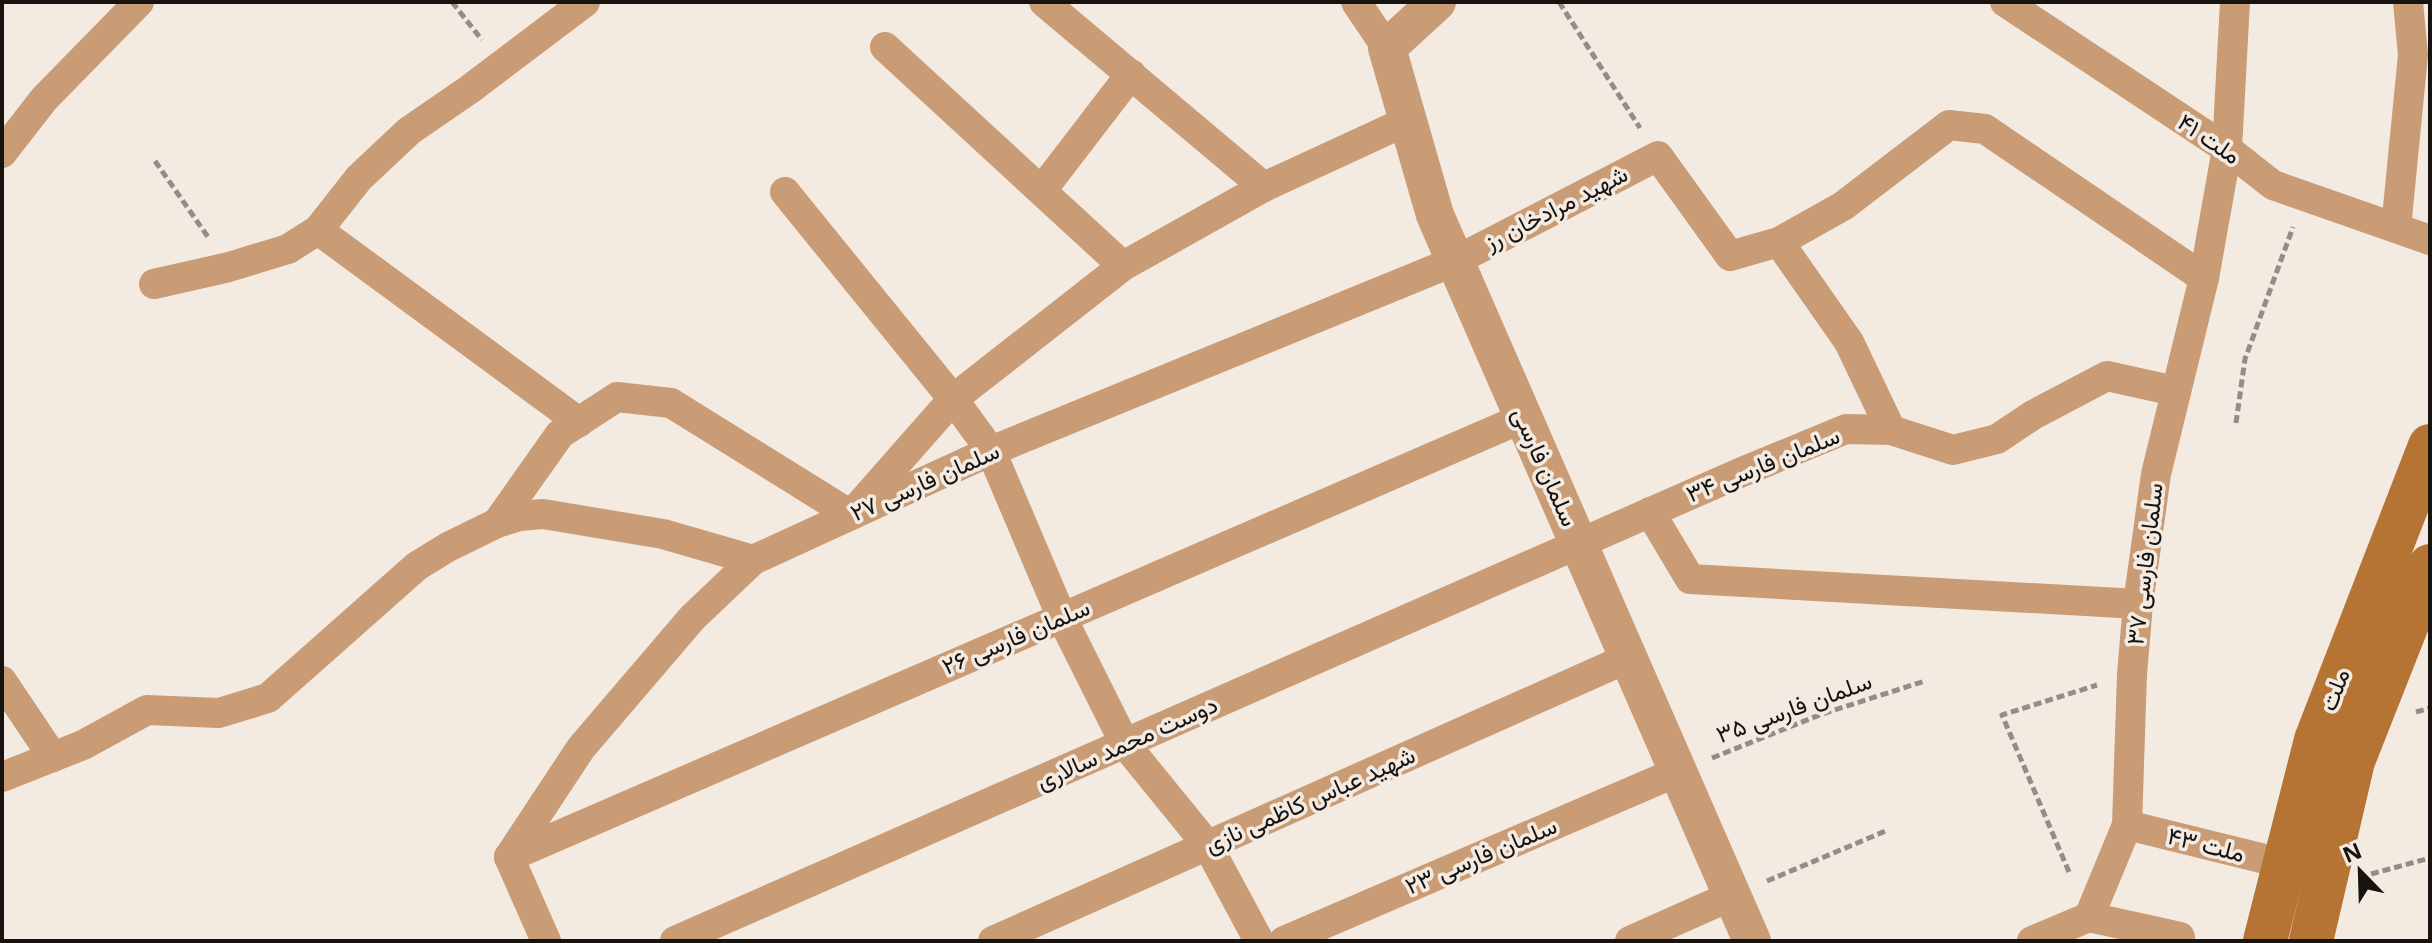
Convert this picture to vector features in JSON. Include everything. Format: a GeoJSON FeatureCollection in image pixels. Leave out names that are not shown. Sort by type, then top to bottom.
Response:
{"type":"FeatureCollection","features":[{"type":"Feature","properties":{"kind":"main road","name":"ملت"},"geometry":{"type":"LineString","coordinates":[[2265,941],[2316,740],[2430,446]]}},
{"type":"Feature","properties":{"kind":"main road","name":"ملت"},"geometry":{"type":"LineString","coordinates":[[2311,941],[2353,761],[2430,566]]}},
{"type":"Feature","properties":{"kind":"street"},"geometry":{"type":"LineString","coordinates":[[2,153],[44,99],[139,2]]}},
{"type":"Feature","properties":{"kind":"street"},"geometry":{"type":"LineString","coordinates":[[154,284],[229,267],[288,249],[318,230],[359,178],[409,131],[502,66],[585,2]]}},
{"type":"Feature","properties":{"kind":"street"},"geometry":{"type":"LineString","coordinates":[[1044,2],[1264,187]]}},
{"type":"Feature","properties":{"kind":"street"},"geometry":{"type":"LineString","coordinates":[[1356,2],[1387,48],[1437,2]]}},
{"type":"Feature","properties":{"kind":"street","name":"ملت ۴۱"},"geometry":{"type":"LineString","coordinates":[[2005,2],[2227,149],[2273,185],[2430,240]]}},
{"type":"Feature","properties":{"kind":"street","name":"سلمان فارسی ۳۷"},"geometry":{"type":"LineString","coordinates":[[2089,917],[2127,825],[2132,674],[2138,604],[2156,474],[2204,278],[2227,149],[2235,2]]}},
{"type":"Feature","properties":{"kind":"street"},"geometry":{"type":"LineString","coordinates":[[2396,228],[2413,55],[2408,2]]}},
{"type":"Feature","properties":{"kind":"street"},"geometry":{"type":"LineString","coordinates":[[885,47],[1123,266]]}},
{"type":"Feature","properties":{"kind":"street","name":"سلمان فارسی"},"geometry":{"type":"LineString","coordinates":[[1387,48],[1435,215],[1752,941]]}},
{"type":"Feature","properties":{"kind":"street"},"geometry":{"type":"LineString","coordinates":[[1042,190],[1131,74]]}},
{"type":"Feature","properties":{"kind":"street"},"geometry":{"type":"LineString","coordinates":[[497,523],[560,434],[617,397],[671,403],[851,515],[953,399],[1123,266],[1264,187],[1407,121]]}},
{"type":"Feature","properties":{"kind":"street"},"geometry":{"type":"LineString","coordinates":[[1658,156],[1730,256],[1779,242],[1843,206],[1949,125],[1985,129],[2204,278]]}},
{"type":"Feature","properties":{"kind":"street","name":"شهید مرادخان رز"},"geometry":{"type":"LineString","coordinates":[[1455,261],[1658,156]]}},
{"type":"Feature","properties":{"kind":"street"},"geometry":{"type":"LineString","coordinates":[[785,192],[953,399],[991,451],[1062,618],[1125,744],[1208,846],[1259,941]]}},
{"type":"Feature","properties":{"kind":"street"},"geometry":{"type":"LineString","coordinates":[[318,230],[579,422]]}},
{"type":"Feature","properties":{"kind":"street"},"geometry":{"type":"LineString","coordinates":[[1779,242],[1849,342],[1891,430]]}},
{"type":"Feature","properties":{"kind":"street","name":"سلمان فارسی ۲۷"},"geometry":{"type":"LineString","coordinates":[[509,857],[581,748],[693,617],[753,560],[991,451],[1455,261]]}},
{"type":"Feature","properties":{"kind":"street","name":"سلمان فارسی ۳۴"},"geometry":{"type":"LineString","coordinates":[[1578,544],[1846,429],[1891,430],[1953,450],[1997,439],[2033,415],[2107,376],[2175,391]]}},
{"type":"Feature","properties":{"kind":"street","name":"سلمان فارسی ۲۶"},"geometry":{"type":"LineString","coordinates":[[509,857],[1523,418]]}},
{"type":"Feature","properties":{"kind":"street"},"geometry":{"type":"LineString","coordinates":[[1650,512],[1690,579],[2138,604]]}},
{"type":"Feature","properties":{"kind":"street"},"geometry":{"type":"LineString","coordinates":[[2,777],[83,745],[147,710],[219,713],[268,698],[417,566],[497,523],[520,516],[543,514],[663,534],[753,560]]}},
{"type":"Feature","properties":{"kind":"street","name":"دوست محمد سالاری"},"geometry":{"type":"LineString","coordinates":[[675,941],[1578,544]]}},
{"type":"Feature","properties":{"kind":"street","name":"شهید عباس کاظمی نازی"},"geometry":{"type":"LineString","coordinates":[[993,941],[1628,658]]}},
{"type":"Feature","properties":{"kind":"street"},"geometry":{"type":"LineString","coordinates":[[2,681],[53,757]]}},
{"type":"Feature","properties":{"kind":"street","name":"سلمان فارسی ۲۳"},"geometry":{"type":"LineString","coordinates":[[1284,941],[1677,772]]}},
{"type":"Feature","properties":{"kind":"street","name":"ملت ۴۳"},"geometry":{"type":"LineString","coordinates":[[2127,825],[2285,864]]}},
{"type":"Feature","properties":{"kind":"street"},"geometry":{"type":"LineString","coordinates":[[509,857],[546,941]]}},
{"type":"Feature","properties":{"kind":"street"},"geometry":{"type":"LineString","coordinates":[[1630,941],[1731,896]]}},
{"type":"Feature","properties":{"kind":"street"},"geometry":{"type":"LineString","coordinates":[[2032,941],[2089,917],[2180,937]]}},
{"type":"Feature","properties":{"kind":"path"},"geometry":{"type":"LineString","coordinates":[[452,2],[502,66]]}},
{"type":"Feature","properties":{"kind":"path"},"geometry":{"type":"LineString","coordinates":[[1559,2],[1658,156]]}},
{"type":"Feature","properties":{"kind":"path"},"geometry":{"type":"LineString","coordinates":[[155,161],[229,267]]}},
{"type":"Feature","properties":{"kind":"path"},"geometry":{"type":"LineString","coordinates":[[2236,423],[2245,359],[2304,196]]}},
{"type":"Feature","properties":{"kind":"path"},"geometry":{"type":"LineString","coordinates":[[2089,917],[2002,715],[2132,674]]}},
{"type":"Feature","properties":{"kind":"path","name":"سلمان فارسی ۳۵"},"geometry":{"type":"LineString","coordinates":[[1677,772],[1822,714],[1925,681]]}},
{"type":"Feature","properties":{"kind":"path"},"geometry":{"type":"LineString","coordinates":[[1731,896],[1888,830]]}},
{"type":"Feature","properties":{"kind":"path"},"geometry":{"type":"LineString","coordinates":[[2324,887],[2430,858]]}}]}
